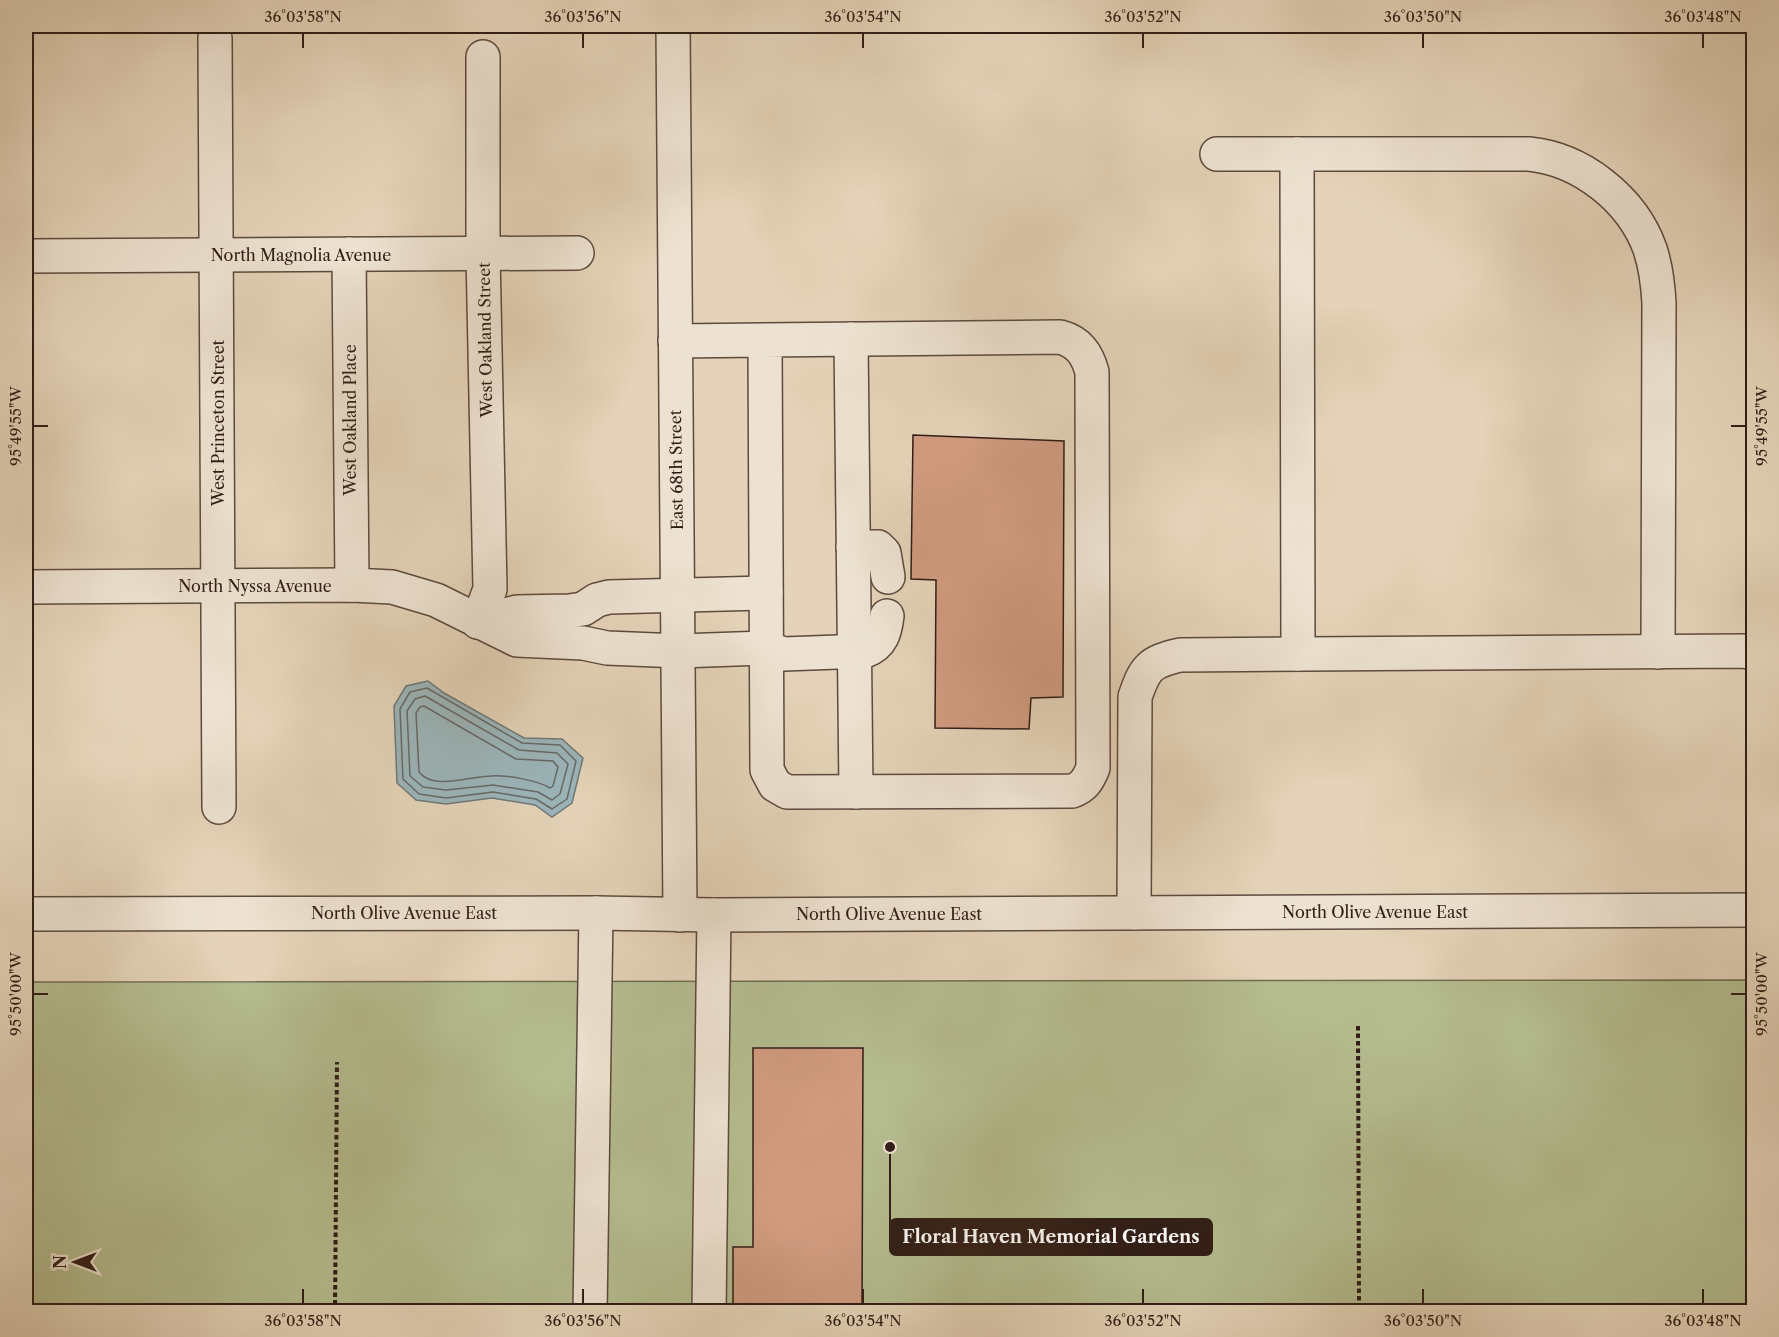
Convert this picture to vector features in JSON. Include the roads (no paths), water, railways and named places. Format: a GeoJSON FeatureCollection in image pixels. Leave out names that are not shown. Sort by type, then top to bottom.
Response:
{"type":"FeatureCollection","features":[{"type":"Feature","properties":{"kind":"street","name":"East 68th Street"},"geometry":{"type":"LineString","coordinates":[[673,26],[680,651],[680,915]]}},
{"type":"Feature","properties":{"kind":"street","name":"West Princeton Street"},"geometry":{"type":"LineString","coordinates":[[215,38],[219,807]]}},
{"type":"Feature","properties":{"kind":"street","name":"West Oakland Street"},"geometry":{"type":"LineString","coordinates":[[478,622],[490,589],[483,254],[483,57]]}},
{"type":"Feature","properties":{"kind":"street"},"geometry":{"type":"LineString","coordinates":[[1217,154],[1529,154],[1548,156],[1584,172],[1607,189],[1624,206],[1638,225],[1649,248],[1658,276],[1658,652]]}},
{"type":"Feature","properties":{"kind":"street"},"geometry":{"type":"LineString","coordinates":[[1297,154],[1298,654]]}},
{"type":"Feature","properties":{"kind":"street","name":"North Magnolia Avenue"},"geometry":{"type":"LineString","coordinates":[[26,256],[576,253]]}},
{"type":"Feature","properties":{"kind":"street","name":"West Oakland Place"},"geometry":{"type":"LineString","coordinates":[[349,254],[352,585]]}},
{"type":"Feature","properties":{"kind":"street"},"geometry":{"type":"LineString","coordinates":[[675,341],[851,339],[1060,337],[1077,345],[1089,362],[1092,372],[1093,768],[1079,788],[1072,791],[787,792],[775,785],[767,770],[765,340]]}},
{"type":"Feature","properties":{"kind":"street"},"geometry":{"type":"LineString","coordinates":[[851,339],[856,792]]}},
{"type":"Feature","properties":{"kind":"street"},"geometry":{"type":"LineString","coordinates":[[853,547],[878,547],[884,553],[888,577]]}},
{"type":"Feature","properties":{"kind":"street","name":"North Nyssa Avenue"},"geometry":{"type":"LineString","coordinates":[[26,587],[352,585],[392,587],[436,600],[517,640],[583,643],[607,648],[680,651],[766,648],[784,654],[854,651]]}},
{"type":"Feature","properties":{"kind":"street"},"geometry":{"type":"LineString","coordinates":[[478,622],[517,612],[583,609],[597,600],[609,597],[766,593]]}},
{"type":"Feature","properties":{"kind":"street"},"geometry":{"type":"LineString","coordinates":[[583,609],[583,643]]}},
{"type":"Feature","properties":{"kind":"street"},"geometry":{"type":"LineString","coordinates":[[854,651],[874,648],[885,631],[887,616]]}},
{"type":"Feature","properties":{"kind":"street"},"geometry":{"type":"LineString","coordinates":[[1134,913],[1135,697],[1145,670],[1155,662],[1180,655],[1743,651],[1754,653]]}},
{"type":"Feature","properties":{"kind":"street","name":"North Olive Avenue East"},"geometry":{"type":"LineString","coordinates":[[26,914],[596,913],[714,915],[1754,910]]}},
{"type":"Feature","properties":{"kind":"street"},"geometry":{"type":"LineString","coordinates":[[590,1311],[596,913]]}},
{"type":"Feature","properties":{"kind":"street"},"geometry":{"type":"LineString","coordinates":[[710,1311],[714,915]]}},
{"type":"Feature","properties":{"kind":"water"},"geometry":{"type":"Polygon","coordinates":[[[428,681],[444,693],[524,738],[562,739],[583,758],[572,803],[552,817],[535,805],[492,798],[446,804],[416,800],[397,783],[394,706],[406,686],[428,681]]]}},
{"type":"Feature","properties":{"kind":"place","name":"Floral Haven Memorial Gardens"},"geometry":{"type":"Point","coordinates":[890,1147]}}]}
